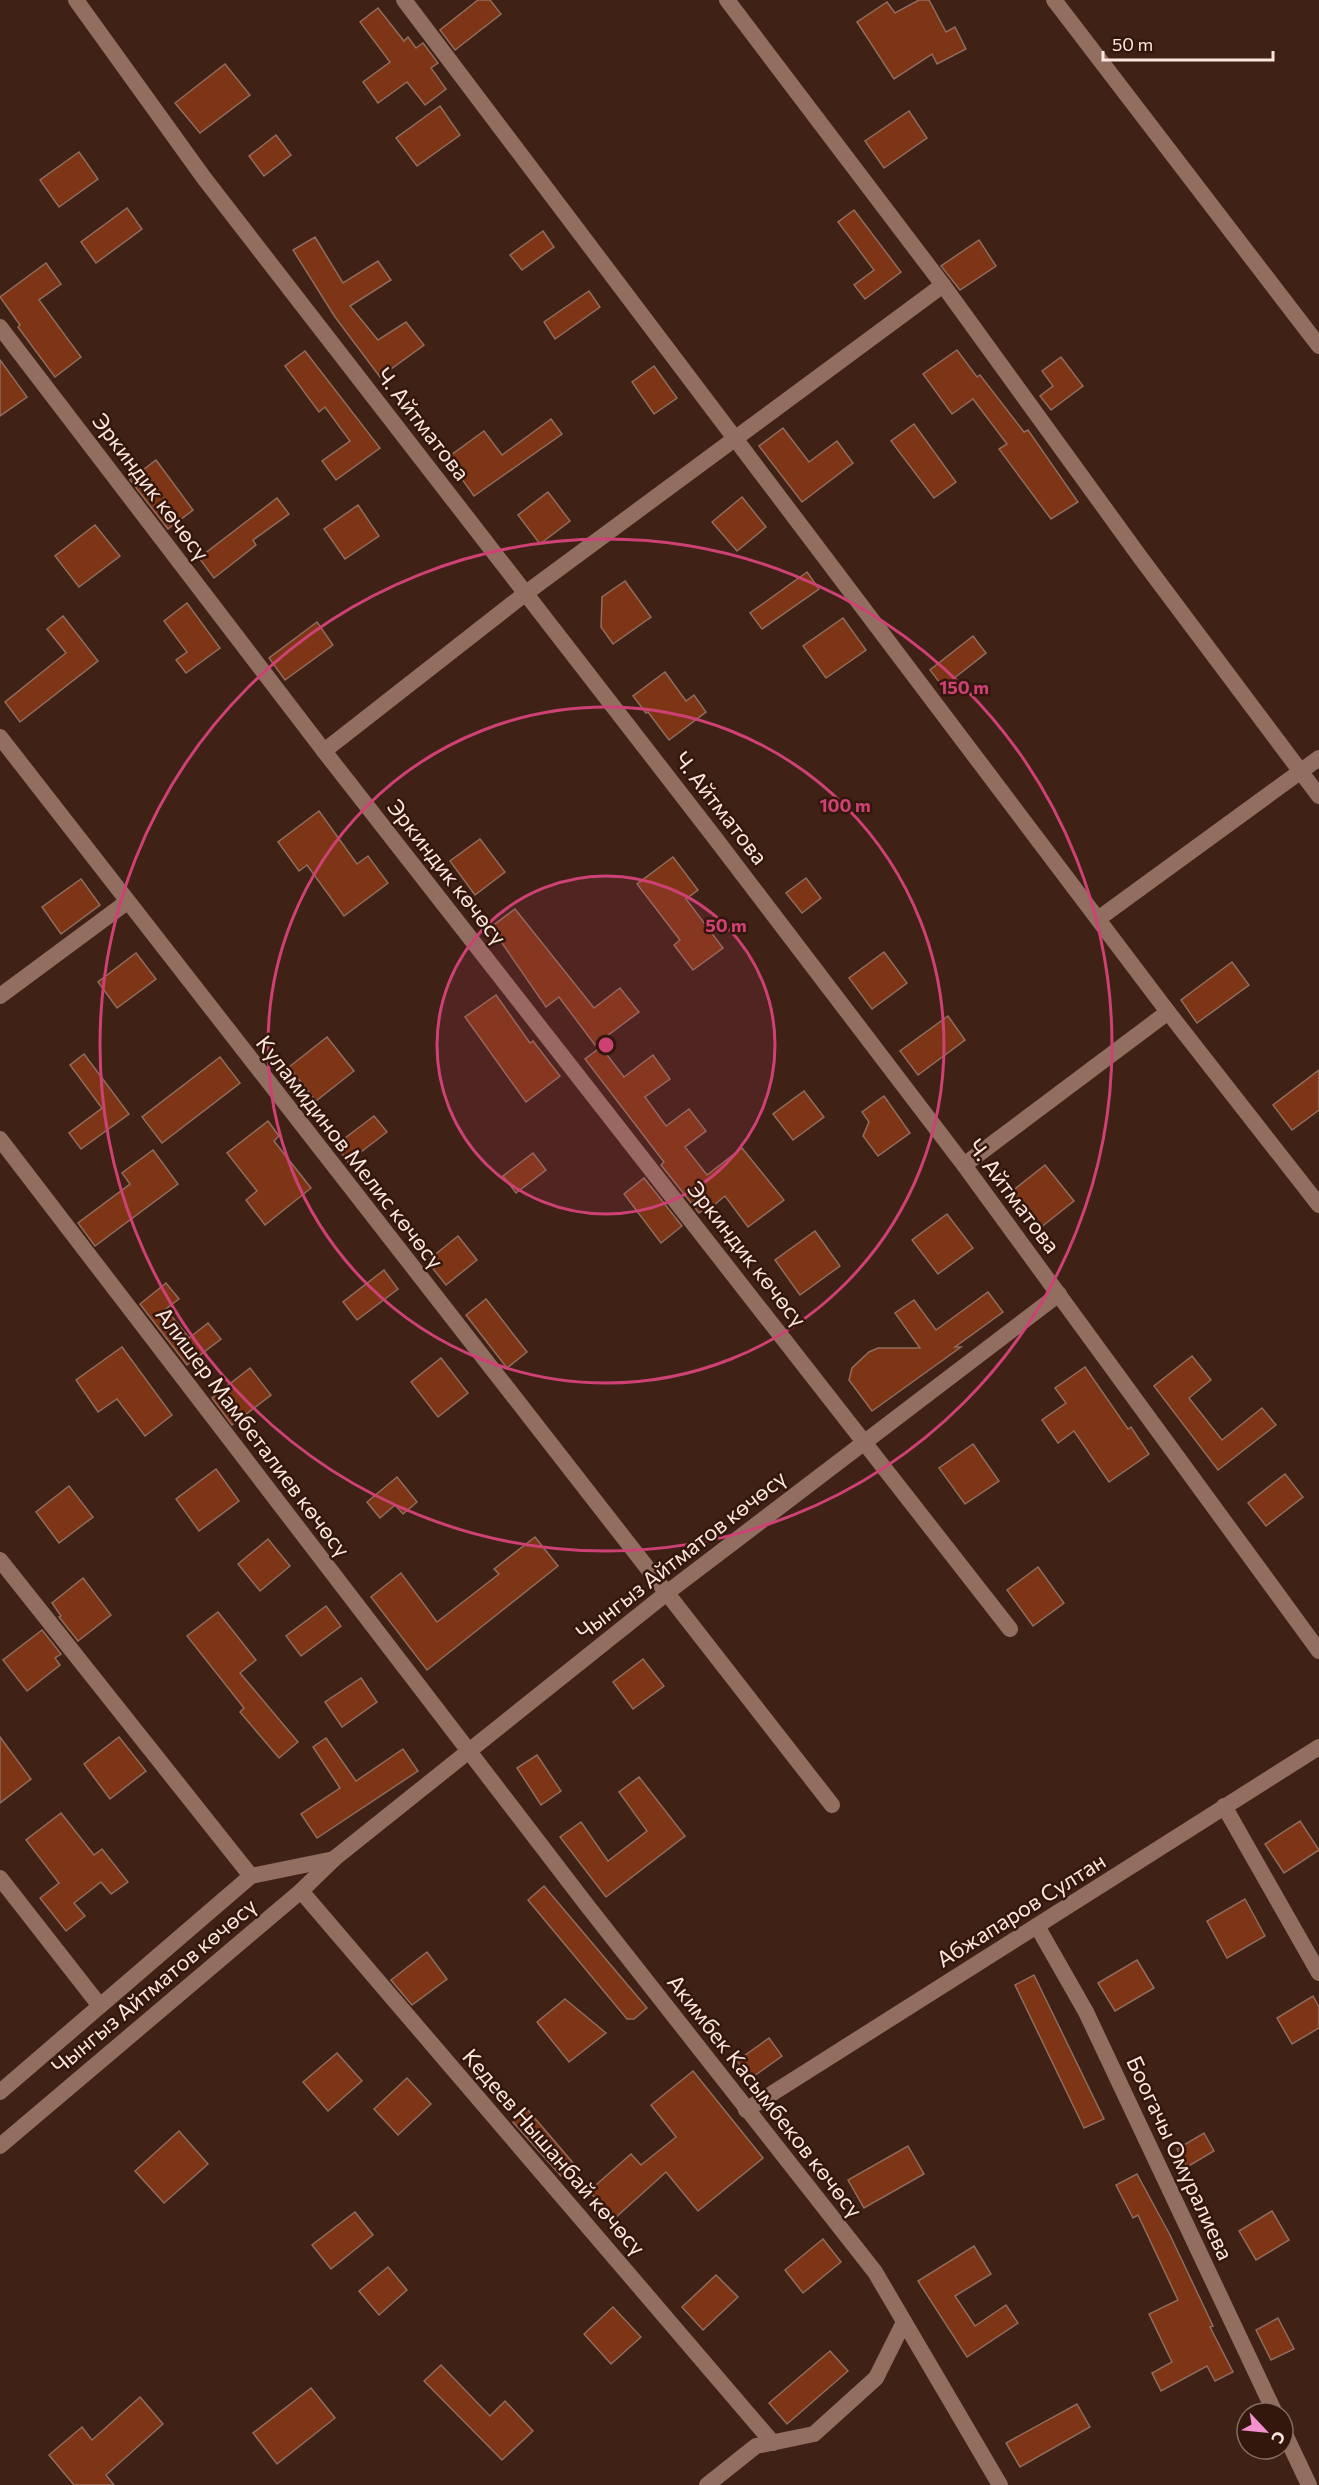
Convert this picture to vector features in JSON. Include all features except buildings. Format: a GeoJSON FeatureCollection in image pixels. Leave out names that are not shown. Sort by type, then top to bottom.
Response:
{"type":"FeatureCollection","features":[{"type":"Feature","properties":{"kind":"street","name":"Ч. Айтматова"},"geometry":{"type":"LineString","coordinates":[[76,0],[204,178],[708,828],[964,1165],[1319,1651]]}},
{"type":"Feature","properties":{"kind":"street"},"geometry":{"type":"LineString","coordinates":[[404,0],[1168,1012],[1319,1205]]}},
{"type":"Feature","properties":{"kind":"street"},"geometry":{"type":"LineString","coordinates":[[727,0],[942,285],[1140,557],[1319,796]]}},
{"type":"Feature","properties":{"kind":"street"},"geometry":{"type":"LineString","coordinates":[[1054,0],[1319,346]]}},
{"type":"Feature","properties":{"kind":"street"},"geometry":{"type":"LineString","coordinates":[[324,751],[526,594],[942,285]]}},
{"type":"Feature","properties":{"kind":"street","name":"Эркиндик көчөсү"},"geometry":{"type":"LineString","coordinates":[[0,327],[324,751],[865,1440],[1010,1629]]}},
{"type":"Feature","properties":{"kind":"street","name":"Куламидинов Мелис көчөсү"},"geometry":{"type":"LineString","coordinates":[[0,737],[832,1804]]}},
{"type":"Feature","properties":{"kind":"street"},"geometry":{"type":"LineString","coordinates":[[1098,919],[1319,758]]}},
{"type":"Feature","properties":{"kind":"street"},"geometry":{"type":"LineString","coordinates":[[0,996],[127,902]]}},
{"type":"Feature","properties":{"kind":"street"},"geometry":{"type":"LineString","coordinates":[[964,1165],[1168,1012]]}},
{"type":"Feature","properties":{"kind":"street","name":"Алишер Мамбеталиев көчөсү"},"geometry":{"type":"LineString","coordinates":[[0,1139],[469,1752]]}},
{"type":"Feature","properties":{"kind":"street","name":"Чынгыз Айтматов көчөсү"},"geometry":{"type":"LineString","coordinates":[[0,2146],[301,1891],[335,1858],[668,1592],[1059,1294]]}},
{"type":"Feature","properties":{"kind":"street"},"geometry":{"type":"LineString","coordinates":[[0,1560],[251,1876]]}},
{"type":"Feature","properties":{"kind":"street","name":"Абжапаров Султан"},"geometry":{"type":"LineString","coordinates":[[746,2110],[1319,1747]]}},
{"type":"Feature","properties":{"kind":"street","name":"Акимбек Касымбеков көчөсү"},"geometry":{"type":"LineString","coordinates":[[469,1752],[746,2110],[875,2272],[1000,2485]]}},
{"type":"Feature","properties":{"kind":"street"},"geometry":{"type":"LineString","coordinates":[[1224,1806],[1319,1973]]}},
{"type":"Feature","properties":{"kind":"street","name":"Чынгыз Айтматов көчөсү"},"geometry":{"type":"LineString","coordinates":[[0,2092],[251,1876],[335,1858]]}},
{"type":"Feature","properties":{"kind":"street"},"geometry":{"type":"LineString","coordinates":[[0,1878],[100,2006]]}},
{"type":"Feature","properties":{"kind":"street","name":"Кедеев Нышанбай көчөсү"},"geometry":{"type":"LineString","coordinates":[[301,1891],[773,2443]]}},
{"type":"Feature","properties":{"kind":"street","name":"Боогачы Омуралиева"},"geometry":{"type":"LineString","coordinates":[[1038,1926],[1086,2012],[1269,2401]]}},
{"type":"Feature","properties":{"kind":"street"},"geometry":{"type":"LineString","coordinates":[[707,2485],[756,2446],[814,2434],[876,2378],[904,2322]]}},
{"type":"Feature","properties":{"kind":"street"},"geometry":{"type":"LineString","coordinates":[[1295,2455],[1309,2485]]}}]}
